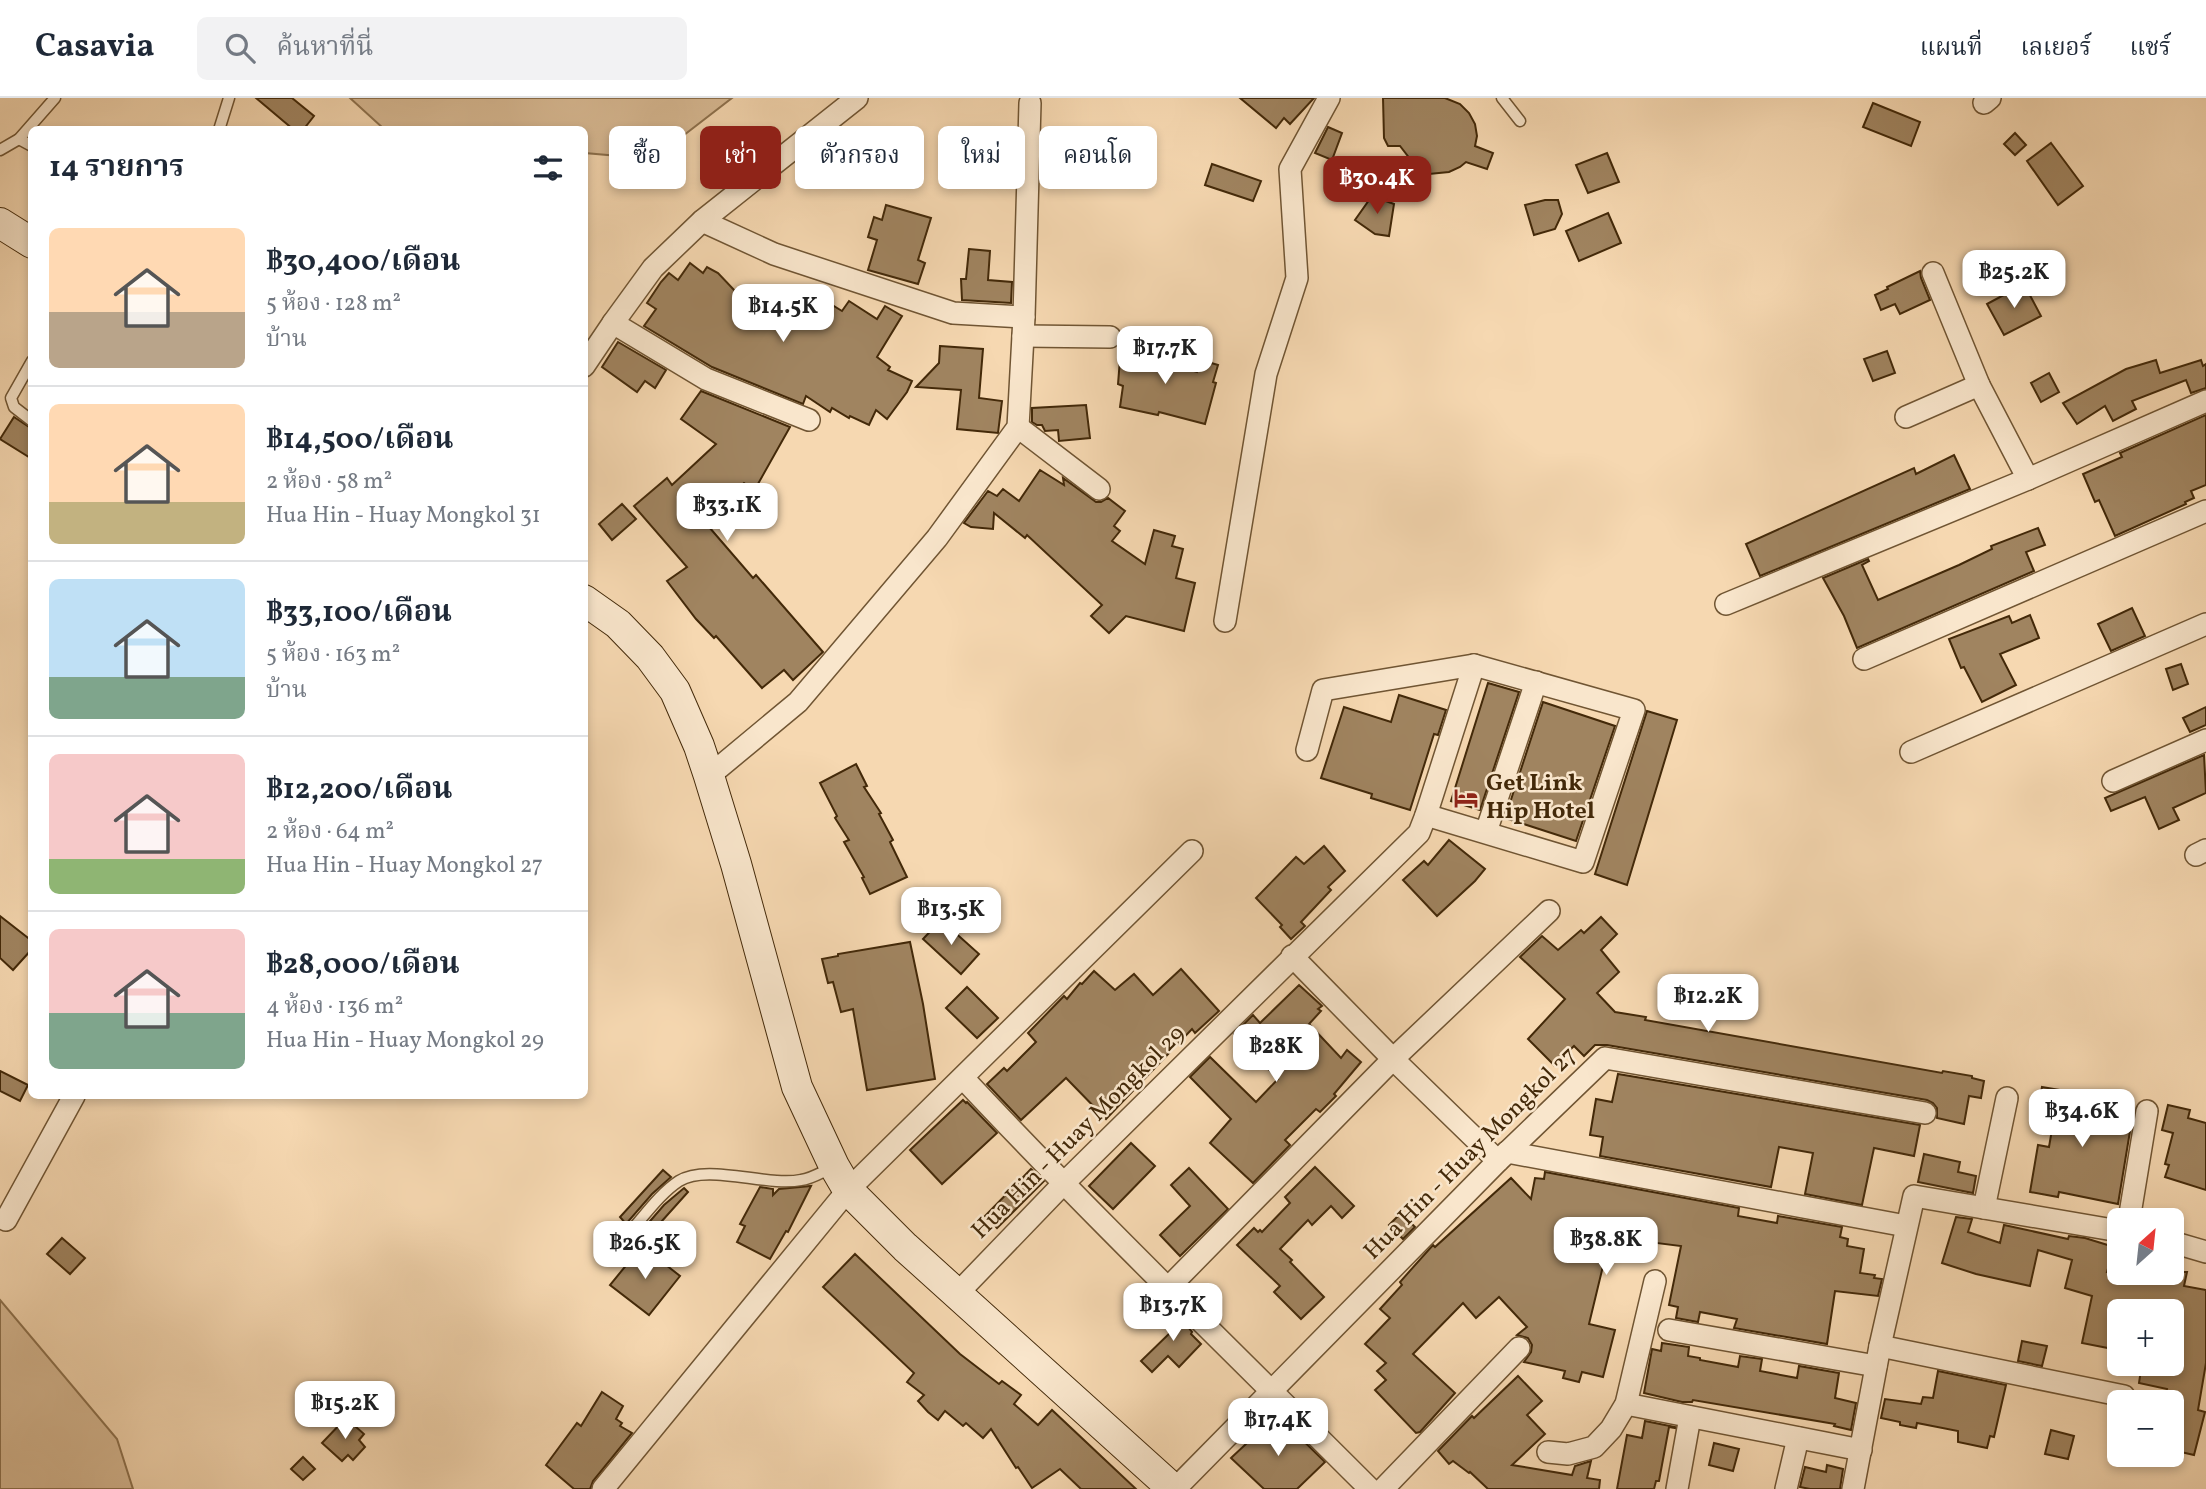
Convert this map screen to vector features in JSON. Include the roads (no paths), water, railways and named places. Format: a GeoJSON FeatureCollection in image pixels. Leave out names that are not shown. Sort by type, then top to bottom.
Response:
{"type":"FeatureCollection","features":[{"type":"Feature","properties":{"kind":"main road"},"geometry":{"type":"LineString","coordinates":[[0,223],[28,240]]}},
{"type":"Feature","properties":{"kind":"main road"},"geometry":{"type":"LineString","coordinates":[[588,603],[618,624],[650,657],[675,691],[709,776],[797,1087],[841,1178],[905,1247],[1174,1489]]}},
{"type":"Feature","properties":{"kind":"street"},"geometry":{"type":"LineString","coordinates":[[588,360],[653,268],[702,221],[857,98]]}},
{"type":"Feature","properties":{"kind":"street"},"geometry":{"type":"LineString","coordinates":[[1225,621],[1266,374],[1297,278],[1290,169],[1329,98]]}},
{"type":"Feature","properties":{"kind":"street"},"geometry":{"type":"LineString","coordinates":[[709,776],[798,702],[937,538],[1018,427],[1024,326],[1030,103]]}},
{"type":"Feature","properties":{"kind":"street"},"geometry":{"type":"LineString","coordinates":[[702,221],[774,254],[953,313],[1024,326],[1110,337]]}},
{"type":"Feature","properties":{"kind":"street"},"geometry":{"type":"LineString","coordinates":[[1933,273],[1979,385],[2028,479]]}},
{"type":"Feature","properties":{"kind":"street"},"geometry":{"type":"LineString","coordinates":[[613,323],[706,379],[809,420]]}},
{"type":"Feature","properties":{"kind":"street"},"geometry":{"type":"LineString","coordinates":[[1906,417],[1979,385]]}},
{"type":"Feature","properties":{"kind":"street"},"geometry":{"type":"LineString","coordinates":[[1726,604],[2028,479],[2206,401]]}},
{"type":"Feature","properties":{"kind":"street"},"geometry":{"type":"LineString","coordinates":[[1018,427],[1099,489]]}},
{"type":"Feature","properties":{"kind":"street"},"geometry":{"type":"LineString","coordinates":[[1864,659],[2206,511]]}},
{"type":"Feature","properties":{"kind":"street"},"geometry":{"type":"LineString","coordinates":[[1910,752],[2206,624]]}},
{"type":"Feature","properties":{"kind":"street"},"geometry":{"type":"LineString","coordinates":[[1307,750],[1323,690],[1474,665],[1634,710],[1583,862],[1486,832],[1423,824],[1474,665]]}},
{"type":"Feature","properties":{"kind":"street"},"geometry":{"type":"LineString","coordinates":[[1486,832],[1536,682]]}},
{"type":"Feature","properties":{"kind":"street"},"geometry":{"type":"LineString","coordinates":[[2113,781],[2206,740]]}},
{"type":"Feature","properties":{"kind":"street","name":"Hua Hin - Huay Mongkol 29"},"geometry":{"type":"LineString","coordinates":[[957,1294],[1063,1184],[1423,824]]}},
{"type":"Feature","properties":{"kind":"street"},"geometry":{"type":"LineString","coordinates":[[603,1489],[841,1178],[962,1079],[1192,850]]}},
{"type":"Feature","properties":{"kind":"street"},"geometry":{"type":"LineString","coordinates":[[1167,1289],[1393,1059],[1549,911]]}},
{"type":"Feature","properties":{"kind":"street"},"geometry":{"type":"LineString","coordinates":[[1292,956],[1393,1059],[1502,1157],[1906,1226]]}},
{"type":"Feature","properties":{"kind":"street","name":"Hua Hin - Huay Mongkol 27"},"geometry":{"type":"LineString","coordinates":[[1174,1489],[1502,1157],[1605,1058],[1925,1113]]}},
{"type":"Feature","properties":{"kind":"street"},"geometry":{"type":"LineString","coordinates":[[962,1079],[1167,1289],[1370,1489]]}},
{"type":"Feature","properties":{"kind":"street"},"geometry":{"type":"LineString","coordinates":[[1984,1208],[2007,1098]]}},
{"type":"Feature","properties":{"kind":"street"},"geometry":{"type":"LineString","coordinates":[[6,1220],[72,1099]]}},
{"type":"Feature","properties":{"kind":"street"},"geometry":{"type":"LineString","coordinates":[[2131,1208],[2147,1111]]}},
{"type":"Feature","properties":{"kind":"street"},"geometry":{"type":"LineString","coordinates":[[1853,1489],[1878,1356],[1914,1196],[2107,1229]]}},
{"type":"Feature","properties":{"kind":"street"},"geometry":{"type":"LineString","coordinates":[[2184,1246],[2206,1252]]}},
{"type":"Feature","properties":{"kind":"street"},"geometry":{"type":"LineString","coordinates":[[1548,1452],[1568,1454],[1594,1447],[1611,1429],[1626,1404],[1655,1281]]}},
{"type":"Feature","properties":{"kind":"street"},"geometry":{"type":"LineString","coordinates":[[1669,1330],[1878,1356],[2107,1393]]}},
{"type":"Feature","properties":{"kind":"street"},"geometry":{"type":"LineString","coordinates":[[1382,1489],[1519,1348]]}},
{"type":"Feature","properties":{"kind":"street"},"geometry":{"type":"LineString","coordinates":[[1626,1404],[1861,1450]]}},
{"type":"Feature","properties":{"kind":"street"},"geometry":{"type":"LineString","coordinates":[[1677,1489],[1690,1417]]}},
{"type":"Feature","properties":{"kind":"street"},"geometry":{"type":"LineString","coordinates":[[1786,1489],[1798,1438]]}},
{"type":"Feature","properties":{"kind":"lane"},"geometry":{"type":"LineString","coordinates":[[30,126],[55,98]]}},
{"type":"Feature","properties":{"kind":"lane"},"geometry":{"type":"LineString","coordinates":[[220,126],[229,98]]}},
{"type":"Feature","properties":{"kind":"lane"},"geometry":{"type":"LineString","coordinates":[[1502,98],[1520,121]]}},
{"type":"Feature","properties":{"kind":"lane"},"geometry":{"type":"LineString","coordinates":[[0,150],[19,139],[28,129]]}},
{"type":"Feature","properties":{"kind":"lane"},"geometry":{"type":"LineString","coordinates":[[19,139],[28,144]]}},
{"type":"Feature","properties":{"kind":"lane"},"geometry":{"type":"LineString","coordinates":[[28,367],[11,398],[13,407],[28,418]]}},
{"type":"Feature","properties":{"kind":"lane"},"geometry":{"type":"LineString","coordinates":[[627,1235],[678,1181],[690,1175],[712,1174],[763,1181],[841,1178]]}},
{"type":"Feature","properties":{"kind":"place","name":"Get Link Hip Hotel"},"geometry":{"type":"Point","coordinates":[1466,798]}}]}
